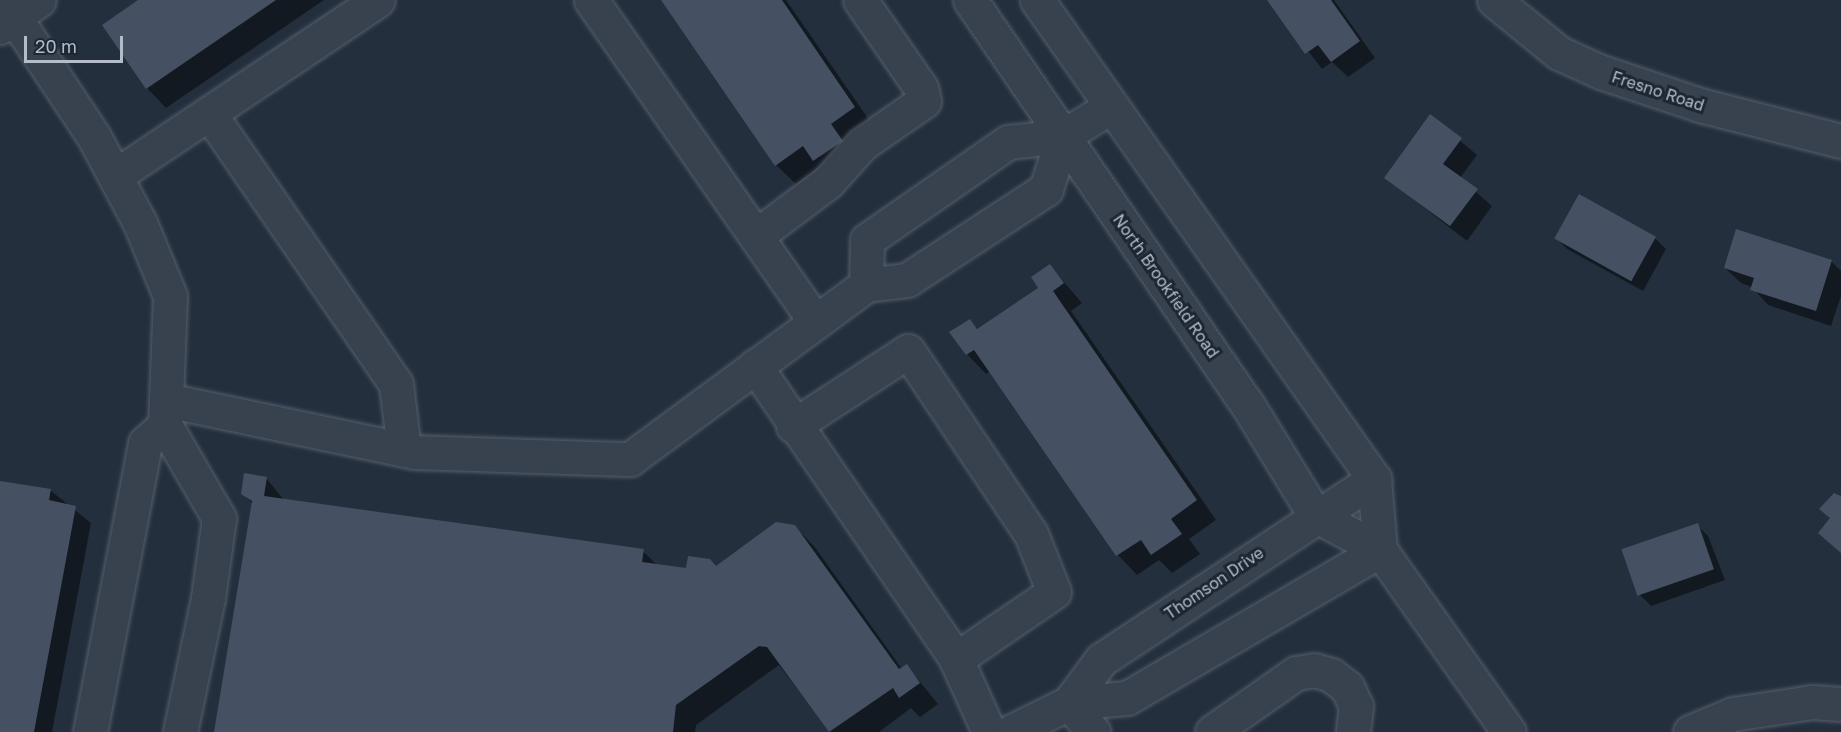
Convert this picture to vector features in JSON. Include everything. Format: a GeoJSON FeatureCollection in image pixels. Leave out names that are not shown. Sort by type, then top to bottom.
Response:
{"type":"FeatureCollection","features":[{"type":"Feature","properties":{"kind":"street"},"geometry":{"type":"LineString","coordinates":[[115,176],[378,0]]}},
{"type":"Feature","properties":{"kind":"street"},"geometry":{"type":"LineString","coordinates":[[591,0],[815,321]]}},
{"type":"Feature","properties":{"kind":"street"},"geometry":{"type":"LineString","coordinates":[[756,236],[828,182],[862,144],[924,101],[921,88],[860,0]]}},
{"type":"Feature","properties":{"kind":"street","name":"North Brookfield Road"},"geometry":{"type":"LineString","coordinates":[[970,0],[1248,404],[1316,514],[1380,550],[1509,732]]}},
{"type":"Feature","properties":{"kind":"street"},"geometry":{"type":"LineString","coordinates":[[1037,0],[1374,479],[1380,550]]}},
{"type":"Feature","properties":{"kind":"street","name":"Fresno Road"},"geometry":{"type":"LineString","coordinates":[[1494,0],[1559,53],[1601,72],[1700,105],[1841,141]]}},
{"type":"Feature","properties":{"kind":"street"},"geometry":{"type":"LineString","coordinates":[[14,11],[94,137],[140,223],[170,296],[165,413],[219,518],[208,598],[180,732]]}},
{"type":"Feature","properties":{"kind":"street"},"geometry":{"type":"LineString","coordinates":[[866,285],[867,240],[1008,142],[1063,136],[1112,106]]}},
{"type":"Feature","properties":{"kind":"street"},"geometry":{"type":"LineString","coordinates":[[209,113],[396,384],[404,450]]}},
{"type":"Feature","properties":{"kind":"street"},"geometry":{"type":"LineString","coordinates":[[165,413],[404,450],[630,459],[866,285],[907,280],[1046,189],[1063,136]]}},
{"type":"Feature","properties":{"kind":"street"},"geometry":{"type":"LineString","coordinates":[[793,426],[908,351],[1030,534],[1054,592],[956,659]]}},
{"type":"Feature","properties":{"kind":"street"},"geometry":{"type":"LineString","coordinates":[[755,366],[793,426],[956,659],[989,732]]}},
{"type":"Feature","properties":{"kind":"street"},"geometry":{"type":"LineString","coordinates":[[90,732],[145,443],[165,413]]}},
{"type":"Feature","properties":{"kind":"street","name":"Thomson Drive"},"geometry":{"type":"LineString","coordinates":[[1069,704],[1101,660],[1316,514],[1374,479]]}},
{"type":"Feature","properties":{"kind":"street","name":"Thomson Drive"},"geometry":{"type":"LineString","coordinates":[[1010,732],[1069,704],[1127,698],[1380,550]]}},
{"type":"Feature","properties":{"kind":"street"},"geometry":{"type":"LineString","coordinates":[[1212,732],[1296,673],[1314,670],[1330,675],[1347,687],[1356,706],[1353,732]]}},
{"type":"Feature","properties":{"kind":"street"},"geometry":{"type":"LineString","coordinates":[[1690,732],[1733,714],[1812,702],[1841,704]]}},
{"type":"Feature","properties":{"kind":"street"},"geometry":{"type":"LineString","coordinates":[[1069,704],[1093,732]]}},
{"type":"Feature","properties":{"kind":"building"},"geometry":{"type":"Polygon","coordinates":[[[138,0],[276,0],[146,89],[102,25],[138,0]]]}},
{"type":"Feature","properties":{"kind":"building"},"geometry":{"type":"Polygon","coordinates":[[[661,0],[782,0],[855,107],[831,124],[843,141],[813,161],[803,146],[775,166],[661,0]]]}},
{"type":"Feature","properties":{"kind":"building"},"geometry":{"type":"Polygon","coordinates":[[[1267,0],[1331,0],[1360,41],[1331,62],[1318,45],[1305,54],[1267,0]]]}},
{"type":"Feature","properties":{"kind":"building"},"geometry":{"type":"Polygon","coordinates":[[[1430,114],[1462,138],[1443,164],[1478,189],[1450,226],[1384,178],[1430,114]]]}},
{"type":"Feature","properties":{"kind":"building"},"geometry":{"type":"Polygon","coordinates":[[[1579,194],[1656,237],[1631,281],[1554,239],[1579,194]]]}},
{"type":"Feature","properties":{"kind":"building"},"geometry":{"type":"Polygon","coordinates":[[[1736,229],[1832,260],[1816,311],[1750,290],[1754,278],[1724,268],[1736,229]]]}},
{"type":"Feature","properties":{"kind":"building"},"geometry":{"type":"Polygon","coordinates":[[[1050,264],[1064,283],[1053,291],[1197,500],[1171,519],[1182,534],[1151,555],[1141,540],[1116,556],[974,350],[966,355],[949,332],[970,319],[977,329],[1038,288],[1031,277],[1050,264]]]}},
{"type":"Feature","properties":{"kind":"building"},"geometry":{"type":"Polygon","coordinates":[[[244,473],[267,477],[264,496],[644,549],[642,562],[686,568],[688,556],[710,559],[716,566],[776,522],[795,525],[899,669],[907,664],[920,683],[899,698],[893,688],[829,732],[767,647],[759,646],[676,705],[673,732],[214,732],[252,501],[241,494],[244,473]]]}},
{"type":"Feature","properties":{"kind":"building"},"geometry":{"type":"Polygon","coordinates":[[[0,481],[51,489],[49,500],[76,506],[34,732],[0,732],[0,481]]]}},
{"type":"Feature","properties":{"kind":"building"},"geometry":{"type":"Polygon","coordinates":[[[1834,493],[1841,496],[1841,553],[1818,533],[1830,518],[1819,509],[1834,493]]]}},
{"type":"Feature","properties":{"kind":"building"},"geometry":{"type":"Polygon","coordinates":[[[1698,523],[1714,569],[1637,596],[1621,549],[1698,523]]]}}]}
